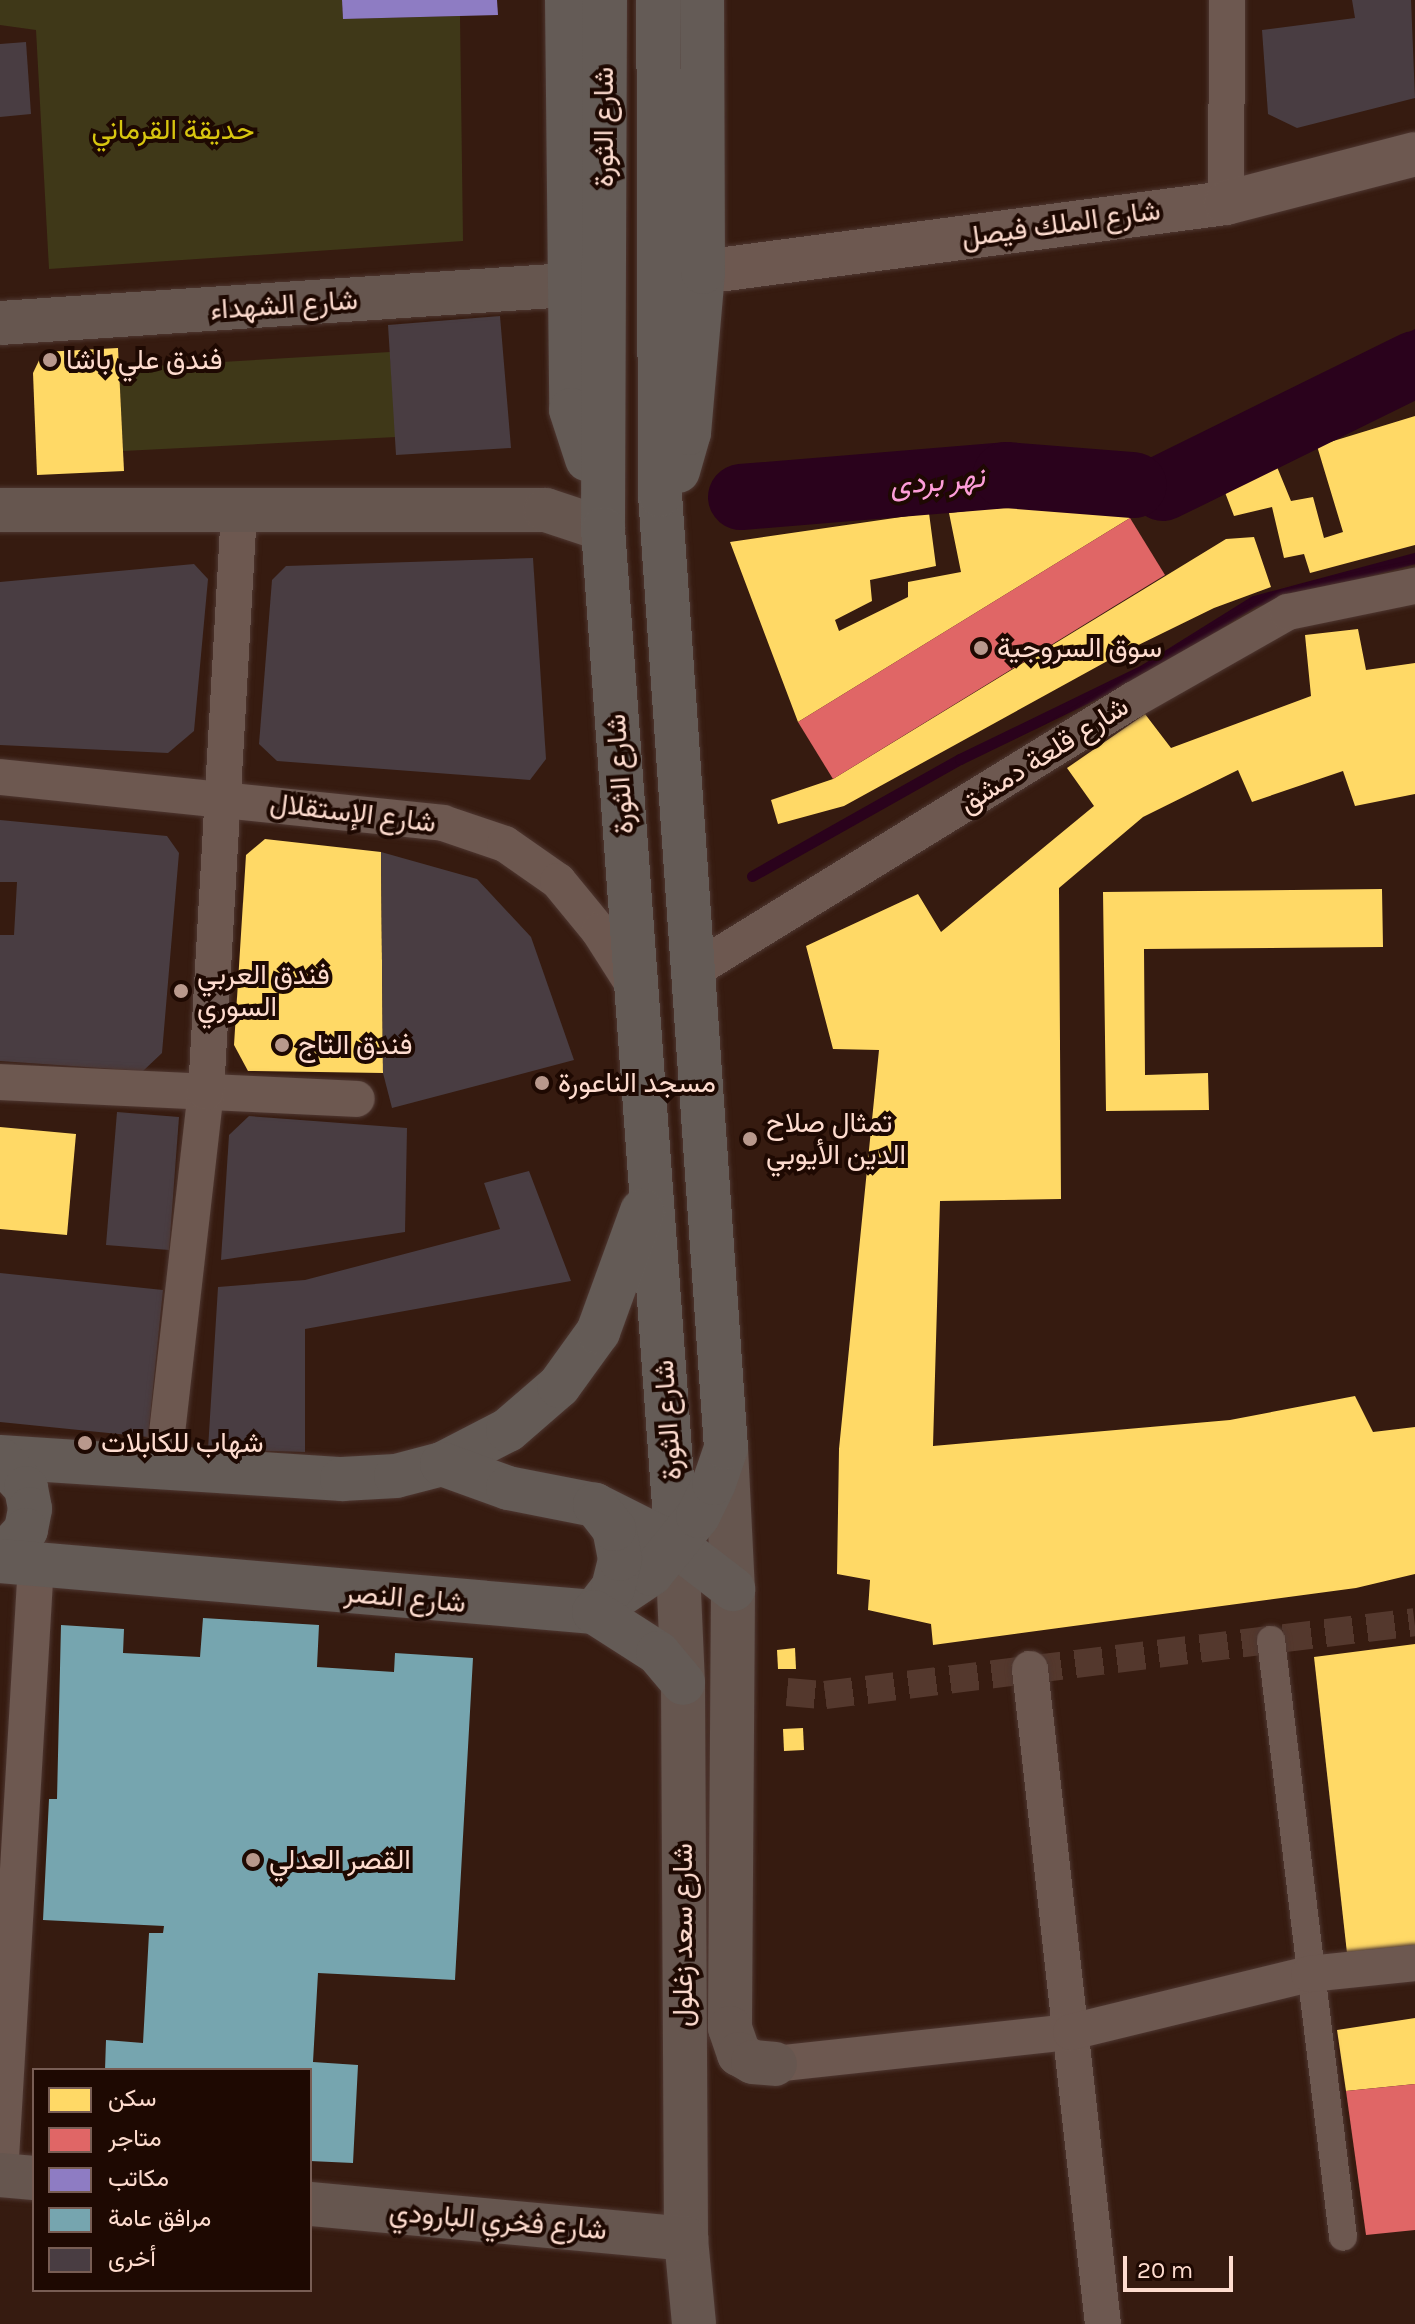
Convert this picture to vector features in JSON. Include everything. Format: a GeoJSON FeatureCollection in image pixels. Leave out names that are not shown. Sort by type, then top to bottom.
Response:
{"type":"FeatureCollection","features":[{"type":"Feature","properties":{"kind":"highway"},"geometry":{"type":"LineString","coordinates":[[567,0],[571,410],[582,448],[601,484]]}},
{"type":"Feature","properties":{"kind":"highway","name":"شارع الثورة"},"geometry":{"type":"LineString","coordinates":[[605,0],[603,529],[677,1546]]}},
{"type":"Feature","properties":{"kind":"highway","name":"شارع الثورة"},"geometry":{"type":"LineString","coordinates":[[658,0],[660,495],[726,1448]]}},
{"type":"Feature","properties":{"kind":"highway"},"geometry":{"type":"LineString","coordinates":[[660,495],[680,466],[689,433],[703,272],[702,0]]}},
{"type":"Feature","properties":{"kind":"highway"},"geometry":{"type":"LineString","coordinates":[[0,1458],[342,1479],[396,1476],[442,1464],[508,1430],[559,1386],[598,1332],[624,1271],[650,1185]]}},
{"type":"Feature","properties":{"kind":"highway"},"geometry":{"type":"LineString","coordinates":[[594,1612],[651,1574],[677,1546],[709,1494],[726,1448]]}},
{"type":"Feature","properties":{"kind":"highway"},"geometry":{"type":"LineString","coordinates":[[0,1458],[26,1488],[30,1509],[26,1530],[12,1561]]}},
{"type":"Feature","properties":{"kind":"highway"},"geometry":{"type":"LineString","coordinates":[[442,1464],[508,1488],[595,1505],[677,1546],[733,1589]]}},
{"type":"Feature","properties":{"kind":"highway"},"geometry":{"type":"LineString","coordinates":[[594,1612],[613,1588],[620,1559],[614,1529],[595,1505]]}},
{"type":"Feature","properties":{"kind":"highway","name":"شارع النصر"},"geometry":{"type":"LineString","coordinates":[[12,1561],[594,1612]]}},
{"type":"Feature","properties":{"kind":"highway"},"geometry":{"type":"LineString","coordinates":[[594,1612],[658,1653],[683,1683]]}},
{"type":"Feature","properties":{"kind":"main road","name":"شارع الشهداء"},"geometry":{"type":"LineString","coordinates":[[0,323],[568,285]]}},
{"type":"Feature","properties":{"kind":"main road"},"geometry":{"type":"LineString","coordinates":[[0,510],[546,510],[603,529]]}},
{"type":"Feature","properties":{"kind":"main road"},"geometry":{"type":"LineString","coordinates":[[726,1448],[733,1589],[730,2028],[739,2054],[753,2062],[775,2064]]}},
{"type":"Feature","properties":{"kind":"main road","name":"شارع سعد زغلول"},"geometry":{"type":"LineString","coordinates":[[677,1546],[683,1683],[686,2239],[694,2324]]}},
{"type":"Feature","properties":{"kind":"main road"},"geometry":{"type":"LineString","coordinates":[[0,2175],[32,2178]]}},
{"type":"Feature","properties":{"kind":"main road","name":"شارع فخري البارودي"},"geometry":{"type":"LineString","coordinates":[[312,2204],[686,2239]]}},
{"type":"Feature","properties":{"kind":"street"},"geometry":{"type":"LineString","coordinates":[[1226,203],[1227,0]]}},
{"type":"Feature","properties":{"kind":"street","name":"شارع الملك فيصل"},"geometry":{"type":"LineString","coordinates":[[703,272],[1226,203],[1415,154]]}},
{"type":"Feature","properties":{"kind":"street"},"geometry":{"type":"LineString","coordinates":[[163,1468],[206,1092],[239,510]]}},
{"type":"Feature","properties":{"kind":"street","name":"شارع قلعة دمشق"},"geometry":{"type":"LineString","coordinates":[[693,971],[1133,700],[1288,612],[1415,586]]}},
{"type":"Feature","properties":{"kind":"street","name":"شارع الإستقلال"},"geometry":{"type":"LineString","coordinates":[[0,777],[443,823],[505,844],[558,881],[636,989]]}},
{"type":"Feature","properties":{"kind":"street"},"geometry":{"type":"LineString","coordinates":[[0,1082],[357,1099]]}},
{"type":"Feature","properties":{"kind":"street"},"geometry":{"type":"LineString","coordinates":[[0,2175],[12,1561]]}},
{"type":"Feature","properties":{"kind":"street"},"geometry":{"type":"LineString","coordinates":[[1271,1640],[1343,2237]]}},
{"type":"Feature","properties":{"kind":"street"},"geometry":{"type":"LineString","coordinates":[[1030,1669],[1103,2324]]}},
{"type":"Feature","properties":{"kind":"street"},"geometry":{"type":"LineString","coordinates":[[775,2064],[1071,2032],[1309,1974],[1415,1963]]}},
{"type":"Feature","properties":{"kind":"green space","name":"حديقة القرماني"},"geometry":{"type":"Polygon","coordinates":[[[0,0],[342,0],[343,19],[460,16],[463,241],[49,269],[36,30],[0,25],[0,0]]]}},
{"type":"Feature","properties":{"kind":"green space"},"geometry":{"type":"Polygon","coordinates":[[[390,352],[396,437],[123,451],[119,368],[390,352]]]}},
{"type":"Feature","properties":{"kind":"shaded area"},"geometry":{"type":"Polygon","coordinates":[[[1415,329],[1415,391],[1204,467],[1203,439],[1415,329]]]}},
{"type":"Feature","properties":{"kind":"building: سكن"},"geometry":{"type":"Polygon","coordinates":[[[118,348],[124,471],[37,475],[33,373],[43,352],[118,348]]]}},
{"type":"Feature","properties":{"kind":"building: سكن"},"geometry":{"type":"Polygon","coordinates":[[[1415,416],[1415,545],[1310,573],[1304,554],[1284,558],[1272,507],[1234,516],[1221,482],[1275,462],[1291,501],[1313,497],[1324,538],[1343,532],[1317,446],[1415,416]]]}},
{"type":"Feature","properties":{"kind":"building: سكن"},"geometry":{"type":"Polygon","coordinates":[[[1103,495],[1130,518],[798,722],[730,542],[929,513],[936,566],[870,580],[872,601],[835,620],[839,631],[908,597],[908,582],[961,572],[949,513],[1103,495]]]}},
{"type":"Feature","properties":{"kind":"building: سكن"},"geometry":{"type":"Polygon","coordinates":[[[1254,537],[1271,587],[1214,608],[1122,653],[844,806],[778,824],[771,800],[833,779],[1226,539],[1254,537]]]}},
{"type":"Feature","properties":{"kind":"building: سكن"},"geometry":{"type":"Polygon","coordinates":[[[1358,629],[1366,670],[1415,663],[1415,794],[1355,806],[1343,771],[1252,802],[1238,770],[1143,817],[1059,888],[1061,1199],[940,1201],[933,1446],[1230,1420],[1355,1396],[1373,1432],[1415,1427],[1415,1574],[1356,1588],[933,1645],[931,1624],[868,1610],[870,1580],[837,1574],[839,1449],[879,1050],[833,1049],[806,946],[918,894],[941,932],[1094,806],[1067,768],[1145,714],[1171,748],[1311,696],[1305,635],[1358,629]]]}},
{"type":"Feature","properties":{"kind":"building: سكن"},"geometry":{"type":"Polygon","coordinates":[[[265,839],[381,852],[383,1073],[248,1071],[234,1045],[246,855],[265,839]]]}},
{"type":"Feature","properties":{"kind":"building: سكن"},"geometry":{"type":"Polygon","coordinates":[[[1382,889],[1383,947],[1144,949],[1145,1075],[1208,1073],[1209,1110],[1106,1111],[1103,892],[1382,889]]]}},
{"type":"Feature","properties":{"kind":"building: سكن"},"geometry":{"type":"Polygon","coordinates":[[[0,1127],[76,1134],[67,1235],[0,1229],[0,1127]]]}},
{"type":"Feature","properties":{"kind":"building: سكن"},"geometry":{"type":"Polygon","coordinates":[[[1415,1644],[1415,1954],[1348,1962],[1314,1657],[1415,1644]]]}},
{"type":"Feature","properties":{"kind":"building: سكن"},"geometry":{"type":"Polygon","coordinates":[[[795,1648],[796,1669],[778,1669],[777,1650],[795,1648]]]}},
{"type":"Feature","properties":{"kind":"building: سكن"},"geometry":{"type":"Polygon","coordinates":[[[803,1728],[804,1750],[784,1751],[783,1729],[803,1728]]]}},
{"type":"Feature","properties":{"kind":"building: سكن"},"geometry":{"type":"Polygon","coordinates":[[[1415,2018],[1415,2084],[1346,2091],[1337,2030],[1415,2018]]]}},
{"type":"Feature","properties":{"kind":"building: متاجر","name":"سوق السروجية"},"geometry":{"type":"Polygon","coordinates":[[[1130,518],[1165,575],[833,779],[798,722],[1130,518]]]}},
{"type":"Feature","properties":{"kind":"building: متاجر"},"geometry":{"type":"Polygon","coordinates":[[[1415,2084],[1415,2230],[1366,2235],[1346,2091],[1415,2084]]]}},
{"type":"Feature","properties":{"kind":"building: مكاتب"},"geometry":{"type":"Polygon","coordinates":[[[342,0],[497,0],[498,15],[343,19],[342,0]]]}},
{"type":"Feature","properties":{"kind":"building: مرافق عامة","name":"القصر العدلي"},"geometry":{"type":"Polygon","coordinates":[[[203,1618],[319,1625],[317,1667],[394,1672],[395,1653],[473,1658],[455,1980],[318,1973],[313,2062],[358,2065],[353,2163],[312,2161],[312,2068],[105,2068],[106,2040],[143,2043],[149,1933],[163,1933],[164,1926],[43,1920],[49,1799],[57,1799],[61,1625],[124,1629],[123,1653],[200,1657],[203,1618]]]}},
{"type":"Feature","properties":{"kind":"building: أخرى"},"geometry":{"type":"Polygon","coordinates":[[[1352,0],[1411,0],[1415,98],[1297,128],[1268,114],[1262,30],[1355,18],[1352,0]]]}},
{"type":"Feature","properties":{"kind":"building: أخرى"},"geometry":{"type":"Polygon","coordinates":[[[26,42],[31,114],[0,117],[0,44],[26,42]]]}},
{"type":"Feature","properties":{"kind":"building: أخرى"},"geometry":{"type":"Polygon","coordinates":[[[500,316],[511,448],[396,455],[388,325],[500,316]]]}},
{"type":"Feature","properties":{"kind":"building: أخرى"},"geometry":{"type":"Polygon","coordinates":[[[533,558],[546,759],[530,780],[277,761],[259,744],[272,580],[286,566],[533,558]]]}},
{"type":"Feature","properties":{"kind":"building: أخرى"},"geometry":{"type":"Polygon","coordinates":[[[194,564],[208,579],[194,731],[168,753],[0,745],[0,582],[194,564]]]}},
{"type":"Feature","properties":{"kind":"building: أخرى"},"geometry":{"type":"Polygon","coordinates":[[[0,820],[167,836],[179,853],[162,1053],[143,1071],[0,1061],[0,935],[14,935],[17,882],[0,882],[0,820]]]}},
{"type":"Feature","properties":{"kind":"building: أخرى"},"geometry":{"type":"Polygon","coordinates":[[[381,852],[477,879],[531,937],[574,1060],[392,1108],[383,1073],[381,852]]]}},
{"type":"Feature","properties":{"kind":"building: أخرى"},"geometry":{"type":"Polygon","coordinates":[[[117,1112],[179,1117],[169,1250],[106,1245],[117,1112]]]}},
{"type":"Feature","properties":{"kind":"building: أخرى"},"geometry":{"type":"Polygon","coordinates":[[[249,1116],[407,1128],[405,1232],[221,1260],[229,1135],[249,1116]]]}},
{"type":"Feature","properties":{"kind":"building: أخرى"},"geometry":{"type":"Polygon","coordinates":[[[529,1171],[571,1281],[305,1329],[305,1452],[208,1449],[218,1287],[305,1280],[500,1229],[484,1183],[529,1171]]]}},
{"type":"Feature","properties":{"kind":"building: أخرى"},"geometry":{"type":"Polygon","coordinates":[[[0,1273],[163,1290],[148,1437],[0,1422],[0,1273]]]}},
{"type":"Feature","properties":{"kind":"waterway","name":"نهر بردى"},"geometry":{"type":"LineString","coordinates":[[1163,488],[1415,364]]}},
{"type":"Feature","properties":{"kind":"waterway","name":"نهر بردى"},"geometry":{"type":"LineString","coordinates":[[741,497],[1006,475],[1134,485]]}},
{"type":"Feature","properties":{"kind":"waterway"},"geometry":{"type":"LineString","coordinates":[[752,876],[960,759],[1145,669],[1254,601],[1415,558]]}},
{"type":"Feature","properties":{"kind":"tunnel"},"geometry":{"type":"LineString","coordinates":[[787,1692],[825,1695],[1415,1622]]}},
{"type":"Feature","properties":{"kind":"place","name":"فندق علي باشا"},"geometry":{"type":"Point","coordinates":[50,360]}},
{"type":"Feature","properties":{"kind":"place","name":"سوق السروجية"},"geometry":{"type":"Point","coordinates":[981,648]}},
{"type":"Feature","properties":{"kind":"place","name":"فندق العربي السوري"},"geometry":{"type":"Point","coordinates":[181,991]}},
{"type":"Feature","properties":{"kind":"place","name":"فندق التاج"},"geometry":{"type":"Point","coordinates":[282,1045]}},
{"type":"Feature","properties":{"kind":"place","name":"مسجد الناعورة"},"geometry":{"type":"Point","coordinates":[542,1083]}},
{"type":"Feature","properties":{"kind":"place","name":"تمثال صلاح الدين الأيوبي"},"geometry":{"type":"Point","coordinates":[750,1139]}},
{"type":"Feature","properties":{"kind":"place","name":"شهاب للكابلات"},"geometry":{"type":"Point","coordinates":[85,1443]}},
{"type":"Feature","properties":{"kind":"place","name":"القصر العدلي"},"geometry":{"type":"Point","coordinates":[253,1860]}}]}
